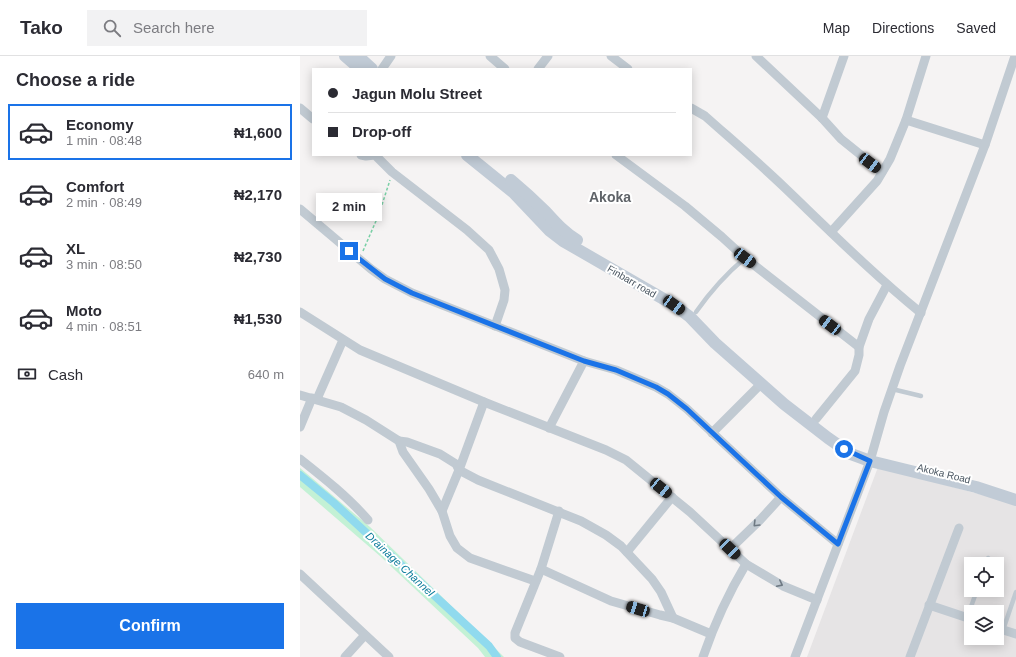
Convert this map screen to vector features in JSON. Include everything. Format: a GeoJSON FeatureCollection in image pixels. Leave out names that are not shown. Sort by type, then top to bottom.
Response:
{"type":"FeatureCollection","features":[{"type":"Feature","properties":{"kind":"main road"},"geometry":{"type":"LineString","coordinates":[[345,56],[359,68]]}},
{"type":"Feature","properties":{"kind":"main road"},"geometry":{"type":"LineString","coordinates":[[358,56],[371,68]]}},
{"type":"Feature","properties":{"kind":"main road","name":"Finbarr road"},"geometry":{"type":"LineString","coordinates":[[468,156],[514,193],[550,231],[563,241],[674,305],[690,317],[715,343],[800,417],[837,445],[854,450]]}},
{"type":"Feature","properties":{"kind":"main road","name":"Finbarr road"},"geometry":{"type":"LineString","coordinates":[[481,156],[520,187],[547,213],[556,225],[568,235],[679,299],[696,312],[721,337],[789,398],[854,450]]}},
{"type":"Feature","properties":{"kind":"main road"},"geometry":{"type":"LineString","coordinates":[[854,450],[871,458],[976,487],[1016,500]]}},
{"type":"Feature","properties":{"kind":"main road","name":"Akoka Road"},"geometry":{"type":"LineString","coordinates":[[871,458],[1001,487],[1016,492]]}},
{"type":"Feature","properties":{"kind":"street"},"geometry":{"type":"LineString","coordinates":[[383,68],[391,56]]}},
{"type":"Feature","properties":{"kind":"street"},"geometry":{"type":"LineString","coordinates":[[490,56],[504,68]]}},
{"type":"Feature","properties":{"kind":"street"},"geometry":{"type":"LineString","coordinates":[[539,68],[548,56]]}},
{"type":"Feature","properties":{"kind":"street"},"geometry":{"type":"LineString","coordinates":[[611,56],[627,68]]}},
{"type":"Feature","properties":{"kind":"street"},"geometry":{"type":"LineString","coordinates":[[822,118],[844,56]]}},
{"type":"Feature","properties":{"kind":"street"},"geometry":{"type":"LineString","coordinates":[[831,232],[877,181],[890,160],[906,120],[926,56]]}},
{"type":"Feature","properties":{"kind":"street"},"geometry":{"type":"LineString","coordinates":[[795,657],[871,458],[892,389],[985,145],[1015,56]]}},
{"type":"Feature","properties":{"kind":"street"},"geometry":{"type":"LineString","coordinates":[[759,57],[767,68],[822,118],[841,138],[882,172]]}},
{"type":"Feature","properties":{"kind":"street"},"geometry":{"type":"LineString","coordinates":[[300,108],[312,118]]}},
{"type":"Feature","properties":{"kind":"street"},"geometry":{"type":"LineString","coordinates":[[692,109],[705,116],[783,186],[887,285],[921,313]]}},
{"type":"Feature","properties":{"kind":"street"},"geometry":{"type":"LineString","coordinates":[[906,120],[985,145]]}},
{"type":"Feature","properties":{"kind":"street"},"geometry":{"type":"LineString","coordinates":[[376,156],[392,172],[467,230],[489,250],[499,269],[505,290],[504,300],[495,326]]}},
{"type":"Feature","properties":{"kind":"street"},"geometry":{"type":"LineString","coordinates":[[617,156],[685,206],[745,258],[859,347]]}},
{"type":"Feature","properties":{"kind":"street"},"geometry":{"type":"LineString","coordinates":[[300,209],[356,257],[385,279],[412,293],[584,361],[616,370],[656,387],[668,394],[781,497],[838,544]]}},
{"type":"Feature","properties":{"kind":"street"},"geometry":{"type":"LineString","coordinates":[[816,419],[854,371],[859,355],[859,347],[869,319],[887,285]]}},
{"type":"Feature","properties":{"kind":"street"},"geometry":{"type":"LineString","coordinates":[[300,312],[360,350],[484,402],[606,450],[626,460],[672,497],[746,564],[783,586],[817,600]]}},
{"type":"Feature","properties":{"kind":"street"},"geometry":{"type":"LineString","coordinates":[[300,427],[342,340]]}},
{"type":"Feature","properties":{"kind":"street"},"geometry":{"type":"LineString","coordinates":[[549,428],[584,361]]}},
{"type":"Feature","properties":{"kind":"street"},"geometry":{"type":"LineString","coordinates":[[712,433],[761,384]]}},
{"type":"Feature","properties":{"kind":"street"},"geometry":{"type":"LineString","coordinates":[[300,395],[341,407],[366,420],[399,441],[407,442],[440,454],[456,464],[459,470],[478,480],[581,520],[621,546],[627,552],[661,592],[673,618]]}},
{"type":"Feature","properties":{"kind":"street"},"geometry":{"type":"LineString","coordinates":[[442,511],[484,402]]}},
{"type":"Feature","properties":{"kind":"street"},"geometry":{"type":"LineString","coordinates":[[399,441],[403,452],[429,489],[442,511],[450,536],[462,553],[470,558],[535,581]]}},
{"type":"Feature","properties":{"kind":"street"},"geometry":{"type":"LineString","coordinates":[[300,459],[331,483],[357,507],[368,520]]}},
{"type":"Feature","properties":{"kind":"street"},"geometry":{"type":"LineString","coordinates":[[627,552],[672,497]]}},
{"type":"Feature","properties":{"kind":"street"},"geometry":{"type":"LineString","coordinates":[[730,549],[781,497]]}},
{"type":"Feature","properties":{"kind":"street"},"geometry":{"type":"LineString","coordinates":[[559,512],[516,633],[516,638],[520,642],[560,657]]}},
{"type":"Feature","properties":{"kind":"street"},"geometry":{"type":"LineString","coordinates":[[910,657],[958,528]]}},
{"type":"Feature","properties":{"kind":"street"},"geometry":{"type":"LineString","coordinates":[[703,657],[711,634],[731,590],[746,564]]}},
{"type":"Feature","properties":{"kind":"street"},"geometry":{"type":"LineString","coordinates":[[540,569],[611,601],[660,616],[673,618],[711,634]]}},
{"type":"Feature","properties":{"kind":"street"},"geometry":{"type":"LineString","coordinates":[[300,574],[389,657]]}},
{"type":"Feature","properties":{"kind":"street"},"geometry":{"type":"LineString","coordinates":[[929,605],[964,616]]}},
{"type":"Feature","properties":{"kind":"street"},"geometry":{"type":"LineString","coordinates":[[1004,630],[1016,634]]}},
{"type":"Feature","properties":{"kind":"street"},"geometry":{"type":"LineString","coordinates":[[345,657],[365,635]]}},
{"type":"Feature","properties":{"kind":"lane"},"geometry":{"type":"LineString","coordinates":[[696,312],[704,300],[728,273],[745,258]]}},
{"type":"Feature","properties":{"kind":"lane"},"geometry":{"type":"LineString","coordinates":[[892,389],[921,396]]}},
{"type":"Feature","properties":{"kind":"lane"},"geometry":{"type":"LineString","coordinates":[[1004,620],[1016,592]]}},
{"type":"Feature","properties":{"kind":"path"},"geometry":{"type":"LineString","coordinates":[[356,257],[365,247],[379,214],[392,172]]}},
{"type":"Feature","properties":{"kind":"shaded area"},"geometry":{"type":"Polygon","coordinates":[[[878,467],[1016,504],[1016,657],[807,657],[878,467]]]}},
{"type":"Feature","properties":{"kind":"green space"},"geometry":{"type":"Polygon","coordinates":[[[300,468],[370,527],[504,657],[485,657],[478,648],[380,556],[300,487],[300,468]]]}},
{"type":"Feature","properties":{"kind":"waterway","name":"Drainage Channel"},"geometry":{"type":"LineString","coordinates":[[300,475],[334,503],[489,646],[497,657]]}},
{"type":"Feature","properties":{"kind":"district","name":"Akoka"},"geometry":{"type":"Point","coordinates":[610,197]}},
{"type":"Feature","properties":{"kind":"route"},"geometry":{"type":"LineString","coordinates":[[349,251],[385,279],[412,293],[584,361],[616,370],[656,387],[668,394],[687,409],[781,497],[838,544],[870,461],[851,454],[844,449]]}}]}
